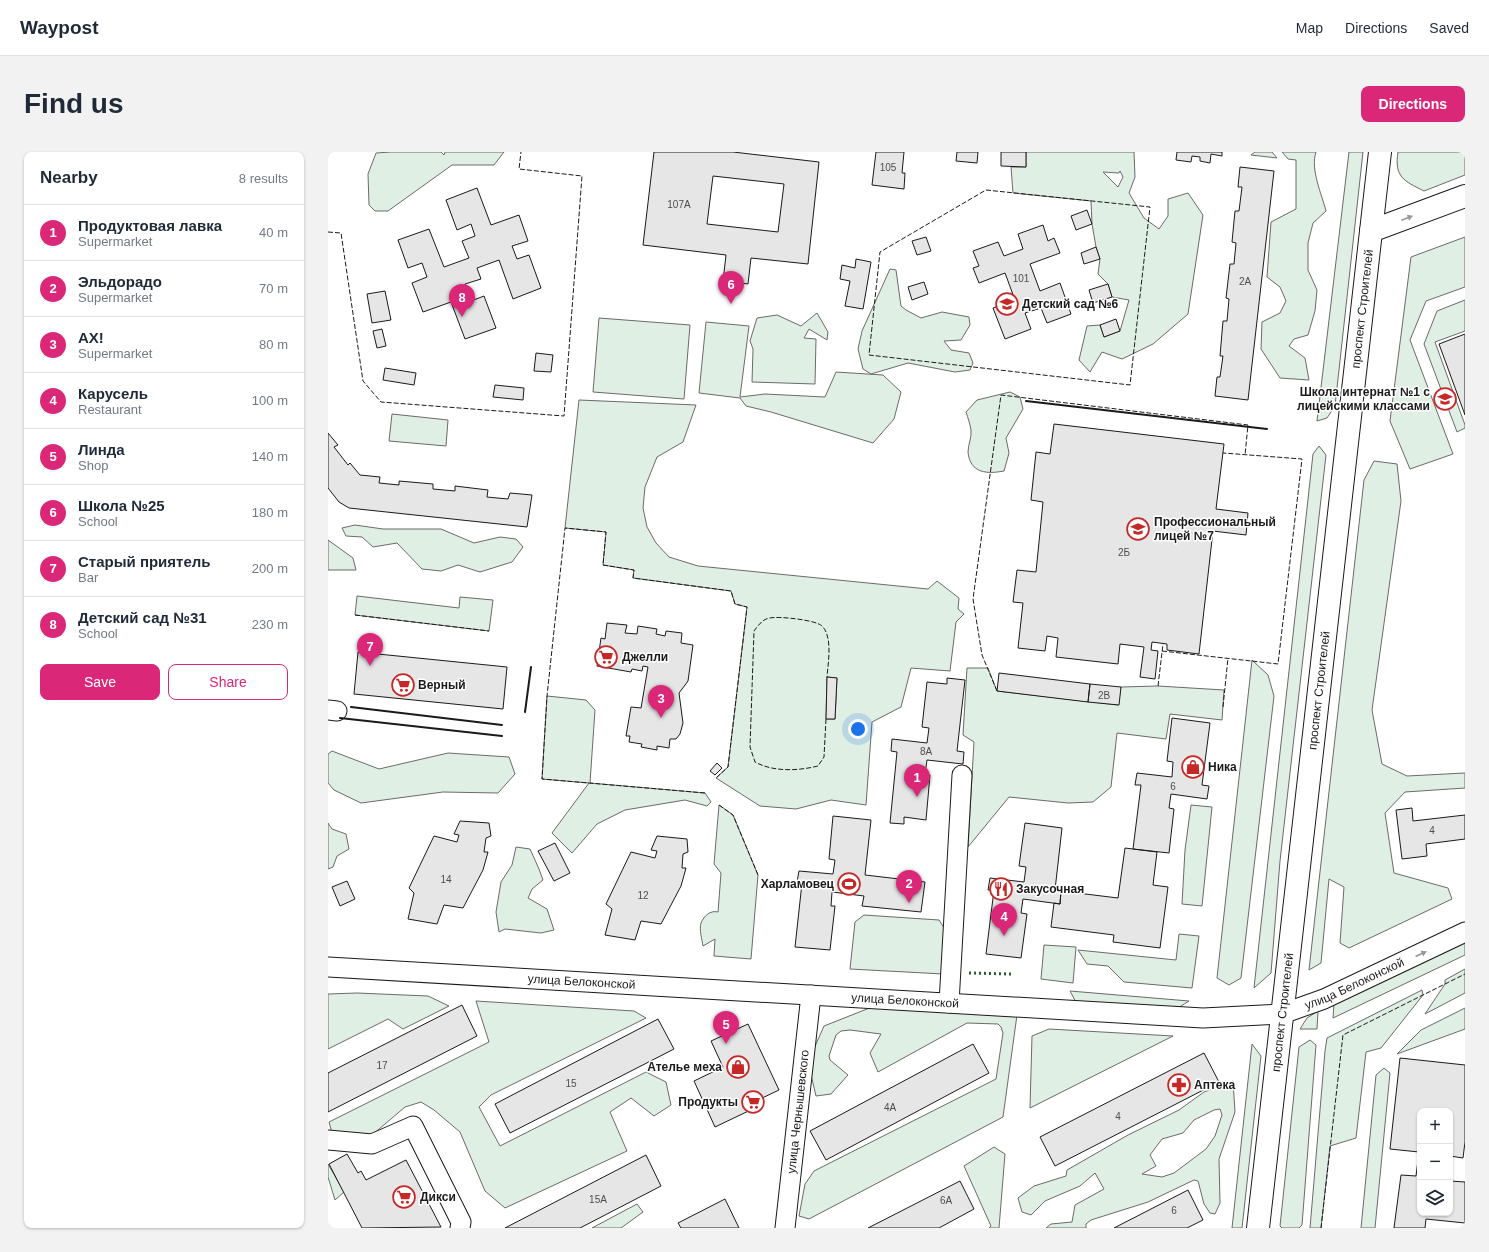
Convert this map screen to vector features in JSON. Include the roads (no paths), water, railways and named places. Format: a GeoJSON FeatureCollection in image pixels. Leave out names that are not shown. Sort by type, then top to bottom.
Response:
{"type":"FeatureCollection","features":[{"type":"Feature","properties":{"kind":"main road","name":"проспект Строителей"},"geometry":{"type":"LineString","coordinates":[[1258,1228],[1278,1038],[1282,1014],[1380,152]]}},
{"type":"Feature","properties":{"kind":"main road"},"geometry":{"type":"LineString","coordinates":[[1371,231],[1465,196]]}},
{"type":"Feature","properties":{"kind":"street"},"geometry":{"type":"LineString","coordinates":[[949,1003],[962,775]]}},
{"type":"Feature","properties":{"kind":"street","name":"улица Белоконской"},"geometry":{"type":"LineString","coordinates":[[328,967],[1203,1018],[1282,1014],[1324,1000],[1465,932]]}},
{"type":"Feature","properties":{"kind":"street","name":"улица Чернышевского"},"geometry":{"type":"LineString","coordinates":[[785,1228],[810,995]]}},
{"type":"Feature","properties":{"kind":"street"},"geometry":{"type":"LineString","coordinates":[[328,1140],[372,1144],[413,1126],[461,1222],[460,1228]]}},
{"type":"Feature","properties":{"kind":"place","name":"Школа №25"},"geometry":{"type":"Point","coordinates":[731,304]}},
{"type":"Feature","properties":{"kind":"place","name":"Детский сад №6"},"geometry":{"type":"Point","coordinates":[1007,304]}},
{"type":"Feature","properties":{"kind":"place","name":"Детский сад №31"},"geometry":{"type":"Point","coordinates":[462,317]}},
{"type":"Feature","properties":{"kind":"place","name":"Школа интернат №1 с лицейскими классами"},"geometry":{"type":"Point","coordinates":[1445,399]}},
{"type":"Feature","properties":{"kind":"place","name":"Профессиональный лицей №7"},"geometry":{"type":"Point","coordinates":[1138,529]}},
{"type":"Feature","properties":{"kind":"place","name":"Джелли"},"geometry":{"type":"Point","coordinates":[606,657]}},
{"type":"Feature","properties":{"kind":"place","name":"Старый приятель"},"geometry":{"type":"Point","coordinates":[370,666]}},
{"type":"Feature","properties":{"kind":"place","name":"Верный"},"geometry":{"type":"Point","coordinates":[403,685]}},
{"type":"Feature","properties":{"kind":"place","name":"АХ!"},"geometry":{"type":"Point","coordinates":[661,718]}},
{"type":"Feature","properties":{"kind":"place","name":"Ника"},"geometry":{"type":"Point","coordinates":[1193,767]}},
{"type":"Feature","properties":{"kind":"place","name":"Продуктовая лавка"},"geometry":{"type":"Point","coordinates":[917,797]}},
{"type":"Feature","properties":{"kind":"place","name":"Харламовец"},"geometry":{"type":"Point","coordinates":[849,884]}},
{"type":"Feature","properties":{"kind":"place","name":"Закусочная"},"geometry":{"type":"Point","coordinates":[1001,889]}},
{"type":"Feature","properties":{"kind":"place","name":"Эльдорадо"},"geometry":{"type":"Point","coordinates":[909,903]}},
{"type":"Feature","properties":{"kind":"place","name":"Карусель"},"geometry":{"type":"Point","coordinates":[1004,936]}},
{"type":"Feature","properties":{"kind":"place","name":"Линда"},"geometry":{"type":"Point","coordinates":[726,1044]}},
{"type":"Feature","properties":{"kind":"place","name":"Ателье меха"},"geometry":{"type":"Point","coordinates":[738,1067]}},
{"type":"Feature","properties":{"kind":"place","name":"Аптека"},"geometry":{"type":"Point","coordinates":[1179,1085]}},
{"type":"Feature","properties":{"kind":"place","name":"Продукты"},"geometry":{"type":"Point","coordinates":[753,1102]}},
{"type":"Feature","properties":{"kind":"place","name":"Дикси"},"geometry":{"type":"Point","coordinates":[404,1197]}}]}
